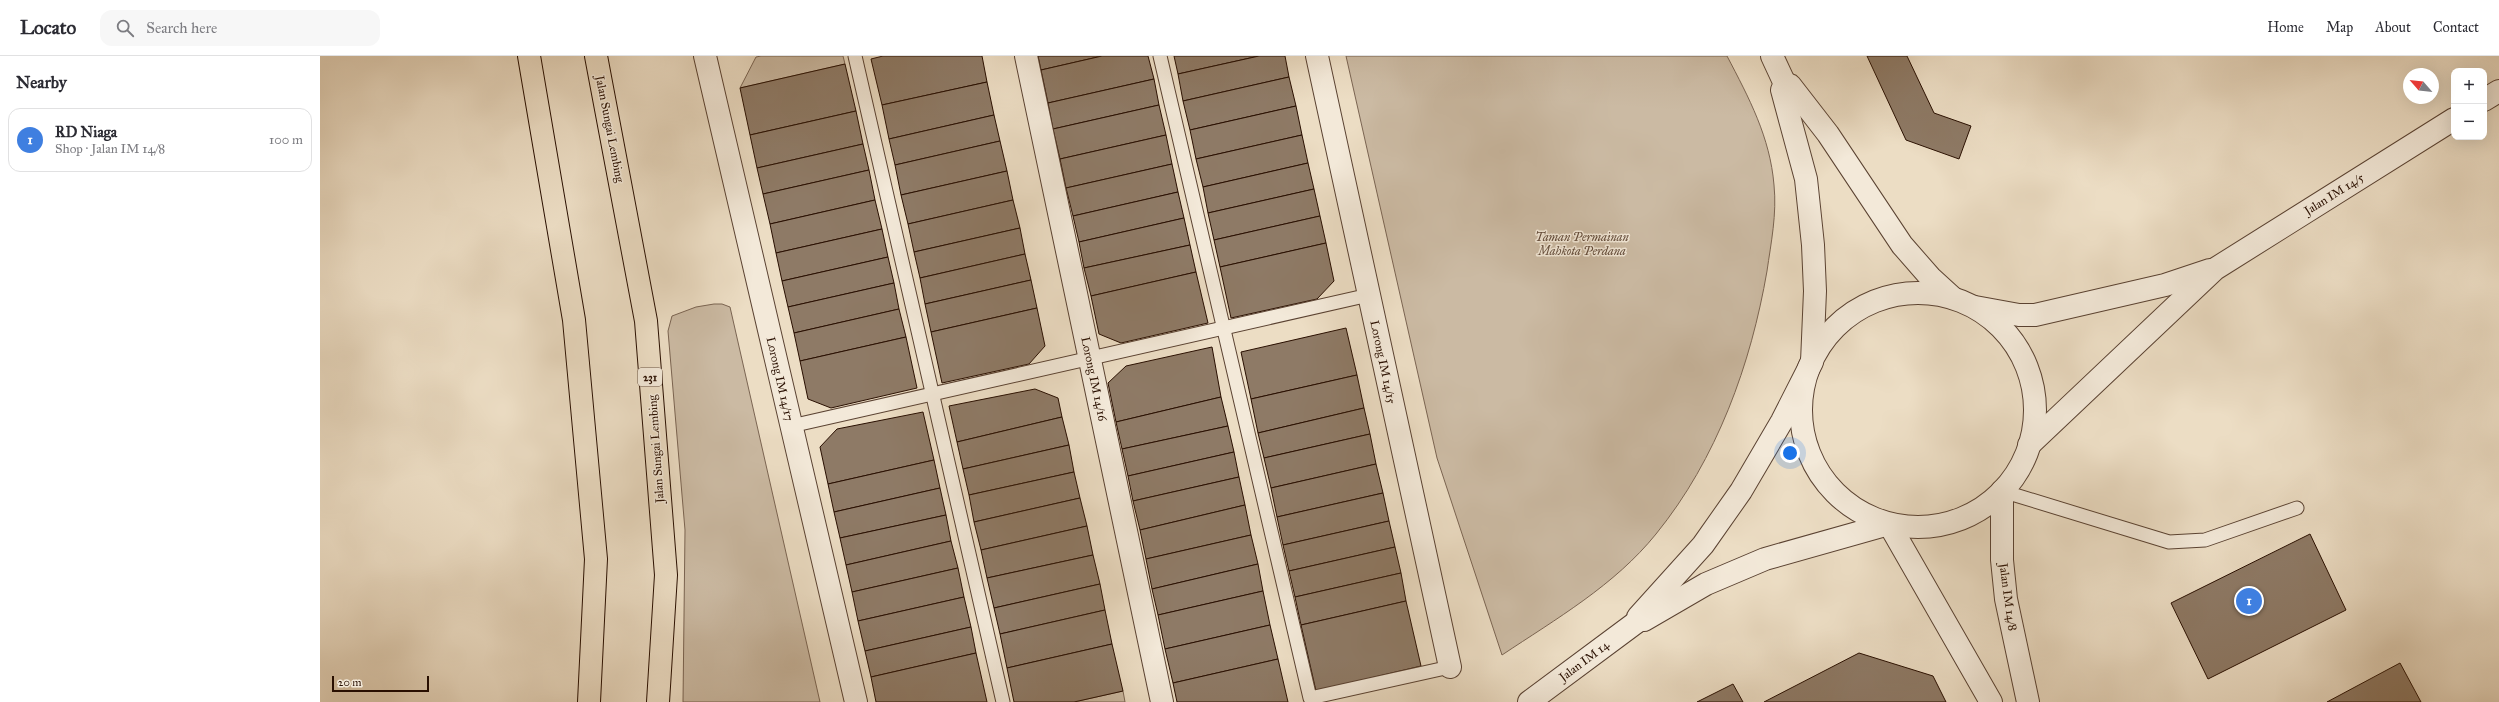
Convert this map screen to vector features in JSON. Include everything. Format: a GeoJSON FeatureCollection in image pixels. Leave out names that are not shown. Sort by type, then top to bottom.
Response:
{"type":"FeatureCollection","features":[{"type":"Feature","properties":{"kind":"main road"},"geometry":{"type":"LineString","coordinates":[[529,56],[575,336],[596,559],[589,702]]}},
{"type":"Feature","properties":{"kind":"main road","name":"Jalan Sungai Lembing"},"geometry":{"type":"LineString","coordinates":[[596,56],[646,321],[666,575],[658,702]]}},
{"type":"Feature","properties":{"kind":"street","name":"Lorong IM 14/17"},"geometry":{"type":"LineString","coordinates":[[705,56],[856,702]]}},
{"type":"Feature","properties":{"kind":"street","name":"Lorong IM 14/16"},"geometry":{"type":"LineString","coordinates":[[1026,56],[1162,702]]}},
{"type":"Feature","properties":{"kind":"street","name":"Lorong IM 14/15"},"geometry":{"type":"LineString","coordinates":[[1317,56],[1450,667]]}},
{"type":"Feature","properties":{"kind":"street"},"geometry":{"type":"LineString","coordinates":[[1772,56],[1785,84],[1790,85],[1828,134],[1902,245],[1930,277],[1953,298]]}},
{"type":"Feature","properties":{"kind":"street"},"geometry":{"type":"LineString","coordinates":[[1785,84],[1782,90],[1806,179],[1813,245],[1815,291],[1812,362],[1803,388],[1801,418],[1807,447],[1819,474],[1838,497],[1862,514],[1889,524],[1903,527],[1930,527],[1957,521],[1981,509],[2002,491],[2019,469],[2029,445],[2034,418],[2033,392],[2026,366],[2014,343],[1996,323],[1975,307]]}},
{"type":"Feature","properties":{"kind":"street"},"geometry":{"type":"LineString","coordinates":[[2487,98],[2499,91]]}},
{"type":"Feature","properties":{"kind":"street","name":"Jalan IM 14/5"},"geometry":{"type":"LineString","coordinates":[[2215,269],[2451,121]]}},
{"type":"Feature","properties":{"kind":"street"},"geometry":{"type":"LineString","coordinates":[[1889,524],[1764,559],[1706,584],[1641,622],[1638,621],[1638,617],[1703,545],[1737,496],[1782,421],[1824,341],[1840,324],[1865,307],[1882,299],[1905,294],[1929,293],[1953,298],[1975,307],[2019,315],[2035,315],[2165,284],[2215,269]]}},
{"type":"Feature","properties":{"kind":"street"},"geometry":{"type":"LineString","coordinates":[[2029,445],[2215,269]]}},
{"type":"Feature","properties":{"kind":"street","name":"Jalan IM 14/8"},"geometry":{"type":"LineString","coordinates":[[2002,491],[2002,560],[2006,599],[2028,702]]}},
{"type":"Feature","properties":{"kind":"street"},"geometry":{"type":"LineString","coordinates":[[1889,524],[1991,702]]}},
{"type":"Feature","properties":{"kind":"street","name":"Jalan IM 14"},"geometry":{"type":"LineString","coordinates":[[1529,702],[1638,621]]}},
{"type":"Feature","properties":{"kind":"lane"},"geometry":{"type":"LineString","coordinates":[[855,56],[1003,702]]}},
{"type":"Feature","properties":{"kind":"lane"},"geometry":{"type":"LineString","coordinates":[[1160,56],[1310,698],[1450,667]]}},
{"type":"Feature","properties":{"kind":"lane"},"geometry":{"type":"LineString","coordinates":[[791,426],[1369,295]]}},
{"type":"Feature","properties":{"kind":"lane"},"geometry":{"type":"LineString","coordinates":[[2002,491],[2169,542],[2205,540],[2297,508]]}},
{"type":"Feature","properties":{"kind":"green space"},"geometry":{"type":"Polygon","coordinates":[[[843,56],[845,64],[740,88],[756,57],[843,56]]]}},
{"type":"Feature","properties":{"kind":"green space","name":"Taman Permainan Mahkota Perdana"},"geometry":{"type":"Polygon","coordinates":[[[1346,56],[1727,56],[1757,118],[1768,150],[1772,167],[1775,207],[1767,271],[1760,306],[1741,375],[1714,442],[1678,505],[1640,552],[1584,600],[1502,655],[1437,458],[1346,56]]]}},
{"type":"Feature","properties":{"kind":"green space"},"geometry":{"type":"Polygon","coordinates":[[[722,304],[730,307],[820,702],[683,702],[685,530],[668,331],[672,316],[696,307],[722,304]]]}},
{"type":"Feature","properties":{"kind":"green space"},"geometry":{"type":"Polygon","coordinates":[[[1123,691],[1125,702],[1074,702],[1123,691]]]}},
{"type":"Feature","properties":{"kind":"building"},"geometry":{"type":"Polygon","coordinates":[[[883,56],[982,56],[987,82],[882,105],[871,59],[883,56]]]}},
{"type":"Feature","properties":{"kind":"building"},"geometry":{"type":"Polygon","coordinates":[[[1038,56],[1102,56],[1041,70],[1038,56]]]}},
{"type":"Feature","properties":{"kind":"building"},"geometry":{"type":"Polygon","coordinates":[[[1102,56],[1148,56],[1154,79],[1048,103],[1041,70],[1102,56]]]}},
{"type":"Feature","properties":{"kind":"building"},"geometry":{"type":"Polygon","coordinates":[[[1174,56],[1259,56],[1178,74],[1174,56]]]}},
{"type":"Feature","properties":{"kind":"building"},"geometry":{"type":"Polygon","coordinates":[[[1259,56],[1285,56],[1289,77],[1183,101],[1178,74],[1259,56]]]}},
{"type":"Feature","properties":{"kind":"building"},"geometry":{"type":"Polygon","coordinates":[[[1867,56],[1907,56],[1934,113],[1971,126],[1959,159],[1906,140],[1867,56]]]}},
{"type":"Feature","properties":{"kind":"building"},"geometry":{"type":"Polygon","coordinates":[[[845,64],[856,111],[750,135],[740,88],[845,64]]]}},
{"type":"Feature","properties":{"kind":"building"},"geometry":{"type":"Polygon","coordinates":[[[1289,77],[1296,106],[1190,130],[1183,101],[1289,77]]]}},
{"type":"Feature","properties":{"kind":"building"},"geometry":{"type":"Polygon","coordinates":[[[1154,79],[1159,105],[1053,129],[1048,103],[1154,79]]]}},
{"type":"Feature","properties":{"kind":"building"},"geometry":{"type":"Polygon","coordinates":[[[987,82],[994,115],[889,139],[882,105],[987,82]]]}},
{"type":"Feature","properties":{"kind":"building"},"geometry":{"type":"Polygon","coordinates":[[[1159,105],[1166,135],[1060,159],[1053,129],[1159,105]]]}},
{"type":"Feature","properties":{"kind":"building"},"geometry":{"type":"Polygon","coordinates":[[[1296,106],[1302,135],[1196,159],[1190,130],[1296,106]]]}},
{"type":"Feature","properties":{"kind":"building"},"geometry":{"type":"Polygon","coordinates":[[[856,111],[863,144],[757,168],[750,135],[856,111]]]}},
{"type":"Feature","properties":{"kind":"building"},"geometry":{"type":"Polygon","coordinates":[[[994,115],[1000,141],[895,165],[889,139],[994,115]]]}},
{"type":"Feature","properties":{"kind":"building"},"geometry":{"type":"Polygon","coordinates":[[[1166,135],[1172,164],[1066,188],[1060,159],[1166,135]]]}},
{"type":"Feature","properties":{"kind":"building"},"geometry":{"type":"Polygon","coordinates":[[[1302,135],[1308,163],[1203,187],[1196,159],[1302,135]]]}},
{"type":"Feature","properties":{"kind":"building"},"geometry":{"type":"Polygon","coordinates":[[[1000,141],[1007,171],[901,195],[895,165],[1000,141]]]}},
{"type":"Feature","properties":{"kind":"building"},"geometry":{"type":"Polygon","coordinates":[[[863,144],[869,170],[763,194],[757,168],[863,144]]]}},
{"type":"Feature","properties":{"kind":"building"},"geometry":{"type":"Polygon","coordinates":[[[1308,163],[1314,189],[1208,213],[1203,187],[1308,163]]]}},
{"type":"Feature","properties":{"kind":"building"},"geometry":{"type":"Polygon","coordinates":[[[1172,164],[1178,192],[1073,216],[1066,188],[1172,164]]]}},
{"type":"Feature","properties":{"kind":"building"},"geometry":{"type":"Polygon","coordinates":[[[869,170],[875,200],[770,224],[763,194],[869,170]]]}},
{"type":"Feature","properties":{"kind":"building"},"geometry":{"type":"Polygon","coordinates":[[[1007,171],[1013,200],[908,224],[901,195],[1007,171]]]}},
{"type":"Feature","properties":{"kind":"building"},"geometry":{"type":"Polygon","coordinates":[[[1314,189],[1320,216],[1214,240],[1208,213],[1314,189]]]}},
{"type":"Feature","properties":{"kind":"building"},"geometry":{"type":"Polygon","coordinates":[[[1178,192],[1184,218],[1079,242],[1073,216],[1178,192]]]}},
{"type":"Feature","properties":{"kind":"building"},"geometry":{"type":"Polygon","coordinates":[[[875,200],[882,229],[776,253],[770,224],[875,200]]]}},
{"type":"Feature","properties":{"kind":"building"},"geometry":{"type":"Polygon","coordinates":[[[1013,200],[1020,228],[914,252],[908,224],[1013,200]]]}},
{"type":"Feature","properties":{"kind":"building"},"geometry":{"type":"Polygon","coordinates":[[[1320,216],[1326,243],[1220,267],[1214,240],[1320,216]]]}},
{"type":"Feature","properties":{"kind":"building"},"geometry":{"type":"Polygon","coordinates":[[[1184,218],[1190,245],[1084,268],[1079,242],[1184,218]]]}},
{"type":"Feature","properties":{"kind":"building"},"geometry":{"type":"Polygon","coordinates":[[[1020,228],[1025,254],[920,278],[914,252],[1020,228]]]}},
{"type":"Feature","properties":{"kind":"building"},"geometry":{"type":"Polygon","coordinates":[[[882,229],[888,257],[782,281],[776,253],[882,229]]]}},
{"type":"Feature","properties":{"kind":"building"},"geometry":{"type":"Polygon","coordinates":[[[1326,243],[1334,281],[1317,299],[1231,318],[1220,267],[1326,243]]]}},
{"type":"Feature","properties":{"kind":"building"},"geometry":{"type":"Polygon","coordinates":[[[1190,245],[1196,272],[1091,296],[1084,268],[1190,245]]]}},
{"type":"Feature","properties":{"kind":"building"},"geometry":{"type":"Polygon","coordinates":[[[1025,254],[1031,280],[925,304],[920,278],[1025,254]]]}},
{"type":"Feature","properties":{"kind":"building"},"geometry":{"type":"Polygon","coordinates":[[[888,257],[894,283],[788,307],[782,281],[888,257]]]}},
{"type":"Feature","properties":{"kind":"building"},"geometry":{"type":"Polygon","coordinates":[[[1196,272],[1208,323],[1121,343],[1099,334],[1091,296],[1196,272]]]}},
{"type":"Feature","properties":{"kind":"building"},"geometry":{"type":"Polygon","coordinates":[[[1031,280],[1037,308],[931,332],[925,304],[1031,280]]]}},
{"type":"Feature","properties":{"kind":"building"},"geometry":{"type":"Polygon","coordinates":[[[894,283],[899,309],[794,333],[788,307],[894,283]]]}},
{"type":"Feature","properties":{"kind":"building"},"geometry":{"type":"Polygon","coordinates":[[[1037,308],[1045,346],[1029,364],[942,383],[931,332],[1037,308]]]}},
{"type":"Feature","properties":{"kind":"building"},"geometry":{"type":"Polygon","coordinates":[[[899,309],[906,337],[800,361],[794,333],[899,309]]]}},
{"type":"Feature","properties":{"kind":"building"},"geometry":{"type":"Polygon","coordinates":[[[1346,328],[1357,375],[1251,399],[1241,352],[1346,328]]]}},
{"type":"Feature","properties":{"kind":"building"},"geometry":{"type":"Polygon","coordinates":[[[906,337],[917,388],[831,408],[808,399],[800,361],[906,337]]]}},
{"type":"Feature","properties":{"kind":"building"},"geometry":{"type":"Polygon","coordinates":[[[1212,347],[1221,397],[1116,422],[1108,383],[1126,366],[1212,347]]]}},
{"type":"Feature","properties":{"kind":"building"},"geometry":{"type":"Polygon","coordinates":[[[1357,375],[1364,408],[1258,433],[1251,399],[1357,375]]]}},
{"type":"Feature","properties":{"kind":"building"},"geometry":{"type":"Polygon","coordinates":[[[1035,389],[1058,398],[1062,417],[957,442],[949,406],[1035,389]]]}},
{"type":"Feature","properties":{"kind":"building"},"geometry":{"type":"Polygon","coordinates":[[[1221,397],[1228,426],[1122,449],[1116,422],[1221,397]]]}},
{"type":"Feature","properties":{"kind":"building"},"geometry":{"type":"Polygon","coordinates":[[[1364,408],[1370,434],[1264,458],[1258,433],[1364,408]]]}},
{"type":"Feature","properties":{"kind":"building"},"geometry":{"type":"Polygon","coordinates":[[[923,412],[934,460],[828,484],[820,447],[837,429],[923,412]]]}},
{"type":"Feature","properties":{"kind":"building"},"geometry":{"type":"Polygon","coordinates":[[[1062,417],[1069,445],[963,469],[957,442],[1062,417]]]}},
{"type":"Feature","properties":{"kind":"building"},"geometry":{"type":"Polygon","coordinates":[[[1228,426],[1234,452],[1128,476],[1122,449],[1228,426]]]}},
{"type":"Feature","properties":{"kind":"building"},"geometry":{"type":"Polygon","coordinates":[[[1370,434],[1376,464],[1271,488],[1264,458],[1370,434]]]}},
{"type":"Feature","properties":{"kind":"building"},"geometry":{"type":"Polygon","coordinates":[[[1069,445],[1074,472],[969,495],[963,469],[1069,445]]]}},
{"type":"Feature","properties":{"kind":"building"},"geometry":{"type":"Polygon","coordinates":[[[1234,452],[1239,477],[1133,501],[1128,476],[1234,452]]]}},
{"type":"Feature","properties":{"kind":"building"},"geometry":{"type":"Polygon","coordinates":[[[934,460],[940,488],[834,512],[828,484],[934,460]]]}},
{"type":"Feature","properties":{"kind":"building"},"geometry":{"type":"Polygon","coordinates":[[[1376,464],[1383,493],[1277,517],[1271,488],[1376,464]]]}},
{"type":"Feature","properties":{"kind":"building"},"geometry":{"type":"Polygon","coordinates":[[[1074,472],[1080,498],[974,522],[969,495],[1074,472]]]}},
{"type":"Feature","properties":{"kind":"building"},"geometry":{"type":"Polygon","coordinates":[[[1239,477],[1245,505],[1140,530],[1133,501],[1239,477]]]}},
{"type":"Feature","properties":{"kind":"building"},"geometry":{"type":"Polygon","coordinates":[[[940,488],[946,515],[840,538],[834,512],[940,488]]]}},
{"type":"Feature","properties":{"kind":"building"},"geometry":{"type":"Polygon","coordinates":[[[1383,493],[1389,521],[1283,545],[1277,517],[1383,493]]]}},
{"type":"Feature","properties":{"kind":"building"},"geometry":{"type":"Polygon","coordinates":[[[1080,498],[1087,526],[981,550],[974,522],[1080,498]]]}},
{"type":"Feature","properties":{"kind":"building"},"geometry":{"type":"Polygon","coordinates":[[[1245,505],[1251,535],[1146,559],[1140,530],[1245,505]]]}},
{"type":"Feature","properties":{"kind":"building"},"geometry":{"type":"Polygon","coordinates":[[[946,515],[951,541],[846,565],[840,538],[946,515]]]}},
{"type":"Feature","properties":{"kind":"building"},"geometry":{"type":"Polygon","coordinates":[[[1389,521],[1395,547],[1289,571],[1283,545],[1389,521]]]}},
{"type":"Feature","properties":{"kind":"building"},"geometry":{"type":"Polygon","coordinates":[[[1087,526],[1093,555],[987,578],[981,550],[1087,526]]]}},
{"type":"Feature","properties":{"kind":"building"},"geometry":{"type":"Polygon","coordinates":[[[2310,534],[2346,610],[2208,679],[2171,603],[2310,534]]]}},
{"type":"Feature","properties":{"kind":"building"},"geometry":{"type":"Polygon","coordinates":[[[1251,535],[1258,564],[1152,589],[1146,559],[1251,535]]]}},
{"type":"Feature","properties":{"kind":"building"},"geometry":{"type":"Polygon","coordinates":[[[951,541],[958,568],[852,592],[846,565],[951,541]]]}},
{"type":"Feature","properties":{"kind":"building"},"geometry":{"type":"Polygon","coordinates":[[[1395,547],[1401,573],[1295,597],[1289,571],[1395,547]]]}},
{"type":"Feature","properties":{"kind":"building"},"geometry":{"type":"Polygon","coordinates":[[[1093,555],[1100,584],[994,608],[987,578],[1093,555]]]}},
{"type":"Feature","properties":{"kind":"building"},"geometry":{"type":"Polygon","coordinates":[[[1258,564],[1263,591],[1158,615],[1152,589],[1258,564]]]}},
{"type":"Feature","properties":{"kind":"building"},"geometry":{"type":"Polygon","coordinates":[[[958,568],[964,597],[858,621],[852,592],[958,568]]]}},
{"type":"Feature","properties":{"kind":"building"},"geometry":{"type":"Polygon","coordinates":[[[1401,573],[1406,601],[1301,625],[1295,597],[1401,573]]]}},
{"type":"Feature","properties":{"kind":"building"},"geometry":{"type":"Polygon","coordinates":[[[1100,584],[1105,610],[1000,634],[994,608],[1100,584]]]}},
{"type":"Feature","properties":{"kind":"building"},"geometry":{"type":"Polygon","coordinates":[[[1263,591],[1270,625],[1165,649],[1158,615],[1263,591]]]}},
{"type":"Feature","properties":{"kind":"building"},"geometry":{"type":"Polygon","coordinates":[[[964,597],[971,627],[865,651],[858,621],[964,597]]]}},
{"type":"Feature","properties":{"kind":"building"},"geometry":{"type":"Polygon","coordinates":[[[1406,601],[1421,666],[1316,691],[1301,625],[1406,601]]]}},
{"type":"Feature","properties":{"kind":"building"},"geometry":{"type":"Polygon","coordinates":[[[1105,610],[1112,644],[1007,668],[1000,634],[1105,610]]]}},
{"type":"Feature","properties":{"kind":"building"},"geometry":{"type":"Polygon","coordinates":[[[1270,625],[1278,659],[1173,683],[1165,649],[1270,625]]]}},
{"type":"Feature","properties":{"kind":"building"},"geometry":{"type":"Polygon","coordinates":[[[971,627],[976,653],[871,677],[865,651],[971,627]]]}},
{"type":"Feature","properties":{"kind":"building"},"geometry":{"type":"Polygon","coordinates":[[[1112,644],[1123,691],[1074,702],[1014,702],[1007,668],[1112,644]]]}},
{"type":"Feature","properties":{"kind":"building"},"geometry":{"type":"Polygon","coordinates":[[[976,653],[987,702],[876,702],[871,677],[976,653]]]}},
{"type":"Feature","properties":{"kind":"building"},"geometry":{"type":"Polygon","coordinates":[[[1859,653],[1933,676],[1946,702],[1764,702],[1859,653]]]}},
{"type":"Feature","properties":{"kind":"building"},"geometry":{"type":"Polygon","coordinates":[[[1278,659],[1288,702],[1177,702],[1173,683],[1278,659]]]}},
{"type":"Feature","properties":{"kind":"building"},"geometry":{"type":"Polygon","coordinates":[[[2400,663],[2421,702],[2327,702],[2400,663]]]}},
{"type":"Feature","properties":{"kind":"building"},"geometry":{"type":"Polygon","coordinates":[[[1733,684],[1743,702],[1697,702],[1733,684]]]}},
{"type":"Feature","properties":{"kind":"place","name":"RD Niaga"},"geometry":{"type":"Point","coordinates":[2249,601]}}]}
